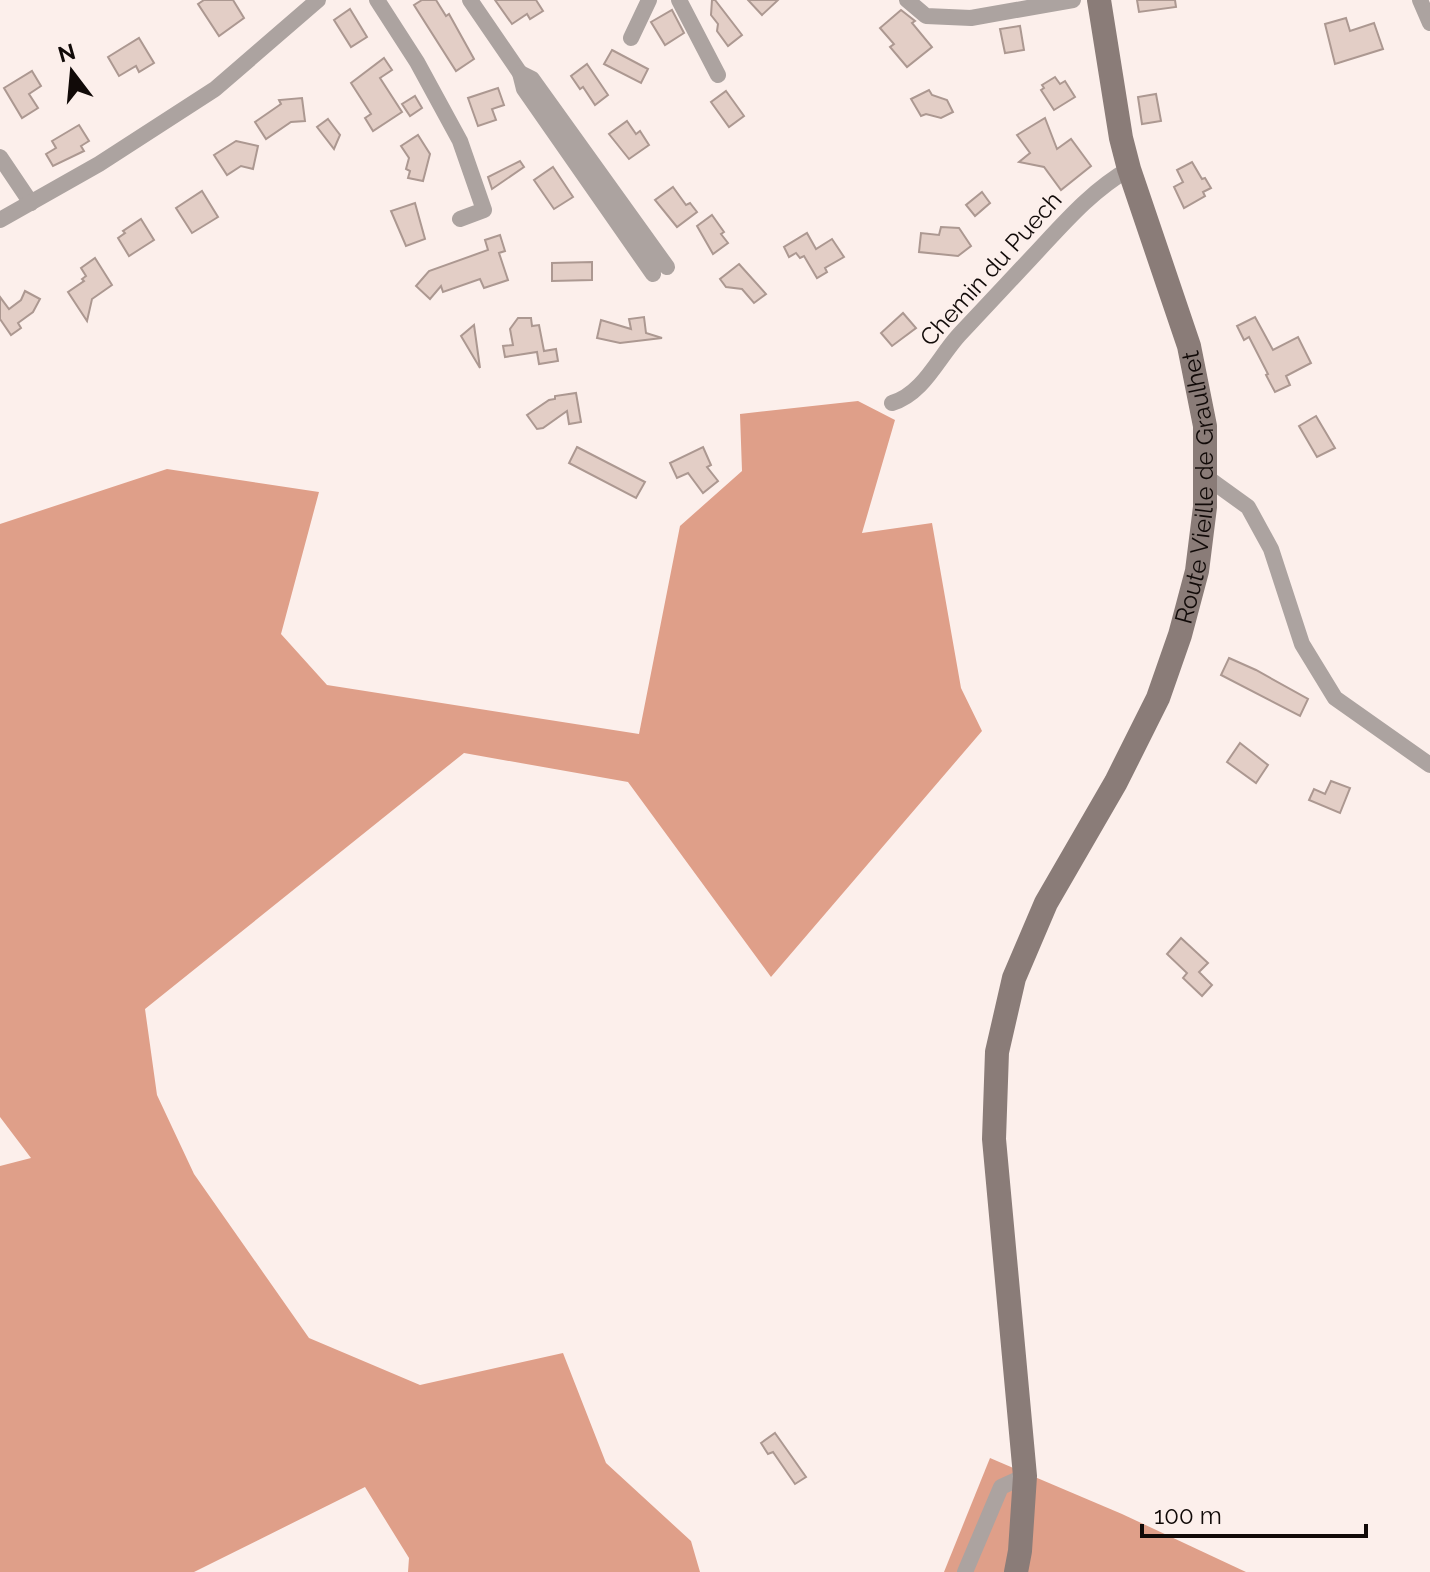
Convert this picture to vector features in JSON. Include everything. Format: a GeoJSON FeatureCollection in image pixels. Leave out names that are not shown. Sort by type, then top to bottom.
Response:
{"type":"FeatureCollection","features":[{"type":"Feature","properties":{"kind":"main road","name":"Route Vieille de Graulhet"},"geometry":{"type":"LineString","coordinates":[[1016,1572],[1025,1476],[994,1139],[997,1052],[1014,978],[1046,903],[1116,782],[1158,698],[1180,635],[1197,571],[1205,507],[1205,426],[1189,346],[1129,169],[1121,138],[1099,0]]}},
{"type":"Feature","properties":{"kind":"street"},"geometry":{"type":"LineString","coordinates":[[0,220],[99,164],[215,89],[318,0]]}},
{"type":"Feature","properties":{"kind":"street"},"geometry":{"type":"LineString","coordinates":[[377,0],[417,62],[460,141],[484,210],[460,219]]}},
{"type":"Feature","properties":{"kind":"street"},"geometry":{"type":"LineString","coordinates":[[470,0],[520,73],[532,79],[660,270]]}},
{"type":"Feature","properties":{"kind":"street"},"geometry":{"type":"LineString","coordinates":[[631,38],[649,0]]}},
{"type":"Feature","properties":{"kind":"street"},"geometry":{"type":"LineString","coordinates":[[679,0],[718,75]]}},
{"type":"Feature","properties":{"kind":"street"},"geometry":{"type":"LineString","coordinates":[[907,0],[926,16],[971,18],[1073,0]]}},
{"type":"Feature","properties":{"kind":"street"},"geometry":{"type":"LineString","coordinates":[[1420,0],[1430,23]]}},
{"type":"Feature","properties":{"kind":"street"},"geometry":{"type":"LineString","coordinates":[[0,157],[31,203]]}},
{"type":"Feature","properties":{"kind":"street","name":"Chemin du Puech"},"geometry":{"type":"LineString","coordinates":[[892,403],[905,400],[919,386],[956,339],[1071,215],[1102,185],[1129,169]]}},
{"type":"Feature","properties":{"kind":"street"},"geometry":{"type":"LineString","coordinates":[[1205,476],[1248,507],[1271,549],[1302,644],[1335,698],[1430,765]]}},
{"type":"Feature","properties":{"kind":"street"},"geometry":{"type":"LineString","coordinates":[[965,1572],[1001,1487],[1025,1476]]}},
{"type":"Feature","properties":{"kind":"shaded area"},"geometry":{"type":"Polygon","coordinates":[[[858,401],[895,420],[862,533],[932,523],[961,688],[982,731],[771,977],[628,782],[464,753],[145,1009],[157,1095],[194,1174],[309,1338],[420,1385],[563,1353],[606,1463],[691,1541],[700,1572],[408,1572],[409,1558],[365,1487],[194,1572],[0,1572],[0,1166],[31,1158],[0,1117],[0,524],[167,469],[319,492],[281,634],[327,685],[639,734],[680,526],[742,471],[740,414],[858,401]]]}},
{"type":"Feature","properties":{"kind":"shaded area"},"geometry":{"type":"Polygon","coordinates":[[[990,1458],[1122,1514],[1246,1572],[944,1572],[990,1458]]]}},
{"type":"Feature","properties":{"kind":"building"},"geometry":{"type":"Polygon","coordinates":[[[204,0],[233,0],[244,18],[219,36],[198,4],[204,0]]]}},
{"type":"Feature","properties":{"kind":"building"},"geometry":{"type":"Polygon","coordinates":[[[422,0],[436,0],[446,16],[449,14],[474,59],[456,71],[414,5],[422,0]]]}},
{"type":"Feature","properties":{"kind":"building"},"geometry":{"type":"Polygon","coordinates":[[[495,0],[536,0],[543,11],[530,19],[527,14],[512,24],[495,0]]]}},
{"type":"Feature","properties":{"kind":"building"},"geometry":{"type":"Polygon","coordinates":[[[712,0],[742,35],[728,46],[717,31],[718,24],[711,15],[712,0]]]}},
{"type":"Feature","properties":{"kind":"building"},"geometry":{"type":"Polygon","coordinates":[[[748,0],[778,0],[762,15],[748,0]]]}},
{"type":"Feature","properties":{"kind":"building"},"geometry":{"type":"Polygon","coordinates":[[[1137,0],[1175,0],[1176,7],[1139,12],[1137,0]]]}},
{"type":"Feature","properties":{"kind":"building"},"geometry":{"type":"Polygon","coordinates":[[[350,9],[367,37],[351,47],[334,20],[350,9]]]}},
{"type":"Feature","properties":{"kind":"building"},"geometry":{"type":"Polygon","coordinates":[[[672,10],[684,33],[665,45],[651,22],[672,10]]]}},
{"type":"Feature","properties":{"kind":"building"},"geometry":{"type":"Polygon","coordinates":[[[901,10],[915,21],[912,23],[932,47],[907,67],[890,47],[894,44],[880,28],[901,10]]]}},
{"type":"Feature","properties":{"kind":"building"},"geometry":{"type":"Polygon","coordinates":[[[1346,18],[1350,31],[1374,23],[1383,49],[1335,64],[1325,24],[1346,18]]]}},
{"type":"Feature","properties":{"kind":"building"},"geometry":{"type":"Polygon","coordinates":[[[1020,26],[1024,50],[1005,53],[1000,29],[1020,26]]]}},
{"type":"Feature","properties":{"kind":"building"},"geometry":{"type":"Polygon","coordinates":[[[139,38],[154,63],[139,72],[136,66],[119,76],[108,57],[139,38]]]}},
{"type":"Feature","properties":{"kind":"building"},"geometry":{"type":"Polygon","coordinates":[[[612,50],[648,69],[641,83],[604,64],[612,50]]]}},
{"type":"Feature","properties":{"kind":"building"},"geometry":{"type":"Polygon","coordinates":[[[384,58],[392,70],[380,78],[402,112],[373,131],[365,118],[371,114],[351,83],[384,58]]]}},
{"type":"Feature","properties":{"kind":"building"},"geometry":{"type":"Polygon","coordinates":[[[587,64],[608,95],[595,105],[571,76],[587,64]]]}},
{"type":"Feature","properties":{"kind":"building"},"geometry":{"type":"Polygon","coordinates":[[[32,71],[41,86],[29,94],[38,108],[22,118],[4,88],[32,71]]]}},
{"type":"Feature","properties":{"kind":"building"},"geometry":{"type":"Polygon","coordinates":[[[1055,77],[1060,84],[1065,81],[1075,97],[1054,110],[1041,90],[1044,88],[1042,85],[1055,77]]]}},
{"type":"Feature","properties":{"kind":"building"},"geometry":{"type":"Polygon","coordinates":[[[498,88],[504,105],[492,109],[496,120],[478,126],[468,98],[498,88]]]}},
{"type":"Feature","properties":{"kind":"building"},"geometry":{"type":"Polygon","coordinates":[[[929,90],[932,95],[947,100],[953,112],[941,118],[926,114],[921,116],[911,99],[929,90]]]}},
{"type":"Feature","properties":{"kind":"building"},"geometry":{"type":"Polygon","coordinates":[[[726,91],[744,116],[729,127],[711,102],[726,91]]]}},
{"type":"Feature","properties":{"kind":"building"},"geometry":{"type":"Polygon","coordinates":[[[1156,94],[1161,121],[1142,124],[1138,97],[1156,94]]]}},
{"type":"Feature","properties":{"kind":"building"},"geometry":{"type":"Polygon","coordinates":[[[415,96],[422,108],[410,116],[402,104],[415,96]]]}},
{"type":"Feature","properties":{"kind":"building"},"geometry":{"type":"Polygon","coordinates":[[[302,98],[305,121],[291,122],[266,139],[255,122],[281,104],[279,100],[302,98]]]}},
{"type":"Feature","properties":{"kind":"building"},"geometry":{"type":"Polygon","coordinates":[[[1045,118],[1057,149],[1071,139],[1091,166],[1061,190],[1044,167],[1019,162],[1030,153],[1017,135],[1045,118]]]}},
{"type":"Feature","properties":{"kind":"building"},"geometry":{"type":"Polygon","coordinates":[[[328,119],[340,135],[334,149],[317,127],[328,119]]]}},
{"type":"Feature","properties":{"kind":"building"},"geometry":{"type":"Polygon","coordinates":[[[627,121],[636,134],[640,131],[649,145],[629,159],[609,134],[627,121]]]}},
{"type":"Feature","properties":{"kind":"building"},"geometry":{"type":"Polygon","coordinates":[[[79,125],[89,141],[81,146],[84,151],[53,166],[46,154],[56,148],[52,141],[79,125]]]}},
{"type":"Feature","properties":{"kind":"building"},"geometry":{"type":"Polygon","coordinates":[[[418,135],[430,154],[423,181],[408,178],[410,171],[406,169],[409,158],[401,146],[418,135]]]}},
{"type":"Feature","properties":{"kind":"building"},"geometry":{"type":"Polygon","coordinates":[[[236,141],[258,146],[253,169],[241,166],[227,175],[214,155],[236,141]]]}},
{"type":"Feature","properties":{"kind":"building"},"geometry":{"type":"Polygon","coordinates":[[[520,161],[524,167],[492,189],[488,177],[520,161]]]}},
{"type":"Feature","properties":{"kind":"building"},"geometry":{"type":"Polygon","coordinates":[[[1192,162],[1211,188],[1203,192],[1205,196],[1184,208],[1174,187],[1183,182],[1177,170],[1192,162]]]}},
{"type":"Feature","properties":{"kind":"building"},"geometry":{"type":"Polygon","coordinates":[[[553,167],[573,197],[554,209],[534,180],[553,167]]]}},
{"type":"Feature","properties":{"kind":"building"},"geometry":{"type":"Polygon","coordinates":[[[673,187],[686,205],[690,203],[697,212],[677,227],[655,200],[673,187]]]}},
{"type":"Feature","properties":{"kind":"building"},"geometry":{"type":"Polygon","coordinates":[[[202,191],[218,217],[192,233],[176,208],[202,191]]]}},
{"type":"Feature","properties":{"kind":"building"},"geometry":{"type":"Polygon","coordinates":[[[982,192],[990,203],[975,216],[966,205],[982,192]]]}},
{"type":"Feature","properties":{"kind":"building"},"geometry":{"type":"Polygon","coordinates":[[[415,203],[425,239],[406,246],[391,211],[415,203]]]}},
{"type":"Feature","properties":{"kind":"building"},"geometry":{"type":"Polygon","coordinates":[[[712,215],[728,243],[713,254],[697,226],[712,215]]]}},
{"type":"Feature","properties":{"kind":"building"},"geometry":{"type":"Polygon","coordinates":[[[141,219],[154,240],[129,256],[118,238],[141,219]]]}},
{"type":"Feature","properties":{"kind":"building"},"geometry":{"type":"Polygon","coordinates":[[[941,227],[959,228],[971,246],[958,256],[919,252],[921,233],[939,235],[941,227]]]}},
{"type":"Feature","properties":{"kind":"building"},"geometry":{"type":"Polygon","coordinates":[[[807,233],[816,249],[832,239],[844,257],[825,268],[827,272],[817,278],[804,256],[800,258],[796,253],[789,257],[784,247],[807,233]]]}},
{"type":"Feature","properties":{"kind":"building"},"geometry":{"type":"Polygon","coordinates":[[[500,235],[505,251],[499,253],[508,280],[484,288],[480,279],[443,292],[441,286],[430,299],[416,286],[429,271],[488,250],[485,240],[500,235]]]}},
{"type":"Feature","properties":{"kind":"building"},"geometry":{"type":"Polygon","coordinates":[[[95,258],[112,285],[92,299],[87,321],[68,292],[84,281],[82,279],[86,276],[81,268],[95,258]]]}},
{"type":"Feature","properties":{"kind":"building"},"geometry":{"type":"Polygon","coordinates":[[[592,262],[592,280],[552,281],[552,263],[592,262]]]}},
{"type":"Feature","properties":{"kind":"building"},"geometry":{"type":"Polygon","coordinates":[[[739,264],[766,294],[754,303],[742,289],[726,287],[720,279],[739,264]]]}},
{"type":"Feature","properties":{"kind":"building"},"geometry":{"type":"Polygon","coordinates":[[[25,291],[40,299],[33,312],[18,323],[21,328],[11,335],[0,319],[0,297],[9,309],[21,300],[25,291]]]}},
{"type":"Feature","properties":{"kind":"building"},"geometry":{"type":"Polygon","coordinates":[[[903,313],[916,328],[892,346],[881,333],[903,313]]]}},
{"type":"Feature","properties":{"kind":"building"},"geometry":{"type":"Polygon","coordinates":[[[644,317],[646,333],[662,338],[620,343],[597,338],[601,320],[631,329],[629,319],[644,317]]]}},
{"type":"Feature","properties":{"kind":"building"},"geometry":{"type":"Polygon","coordinates":[[[1255,317],[1273,350],[1298,337],[1311,363],[1286,376],[1290,385],[1275,392],[1249,337],[1244,340],[1237,326],[1255,317]]]}},
{"type":"Feature","properties":{"kind":"building"},"geometry":{"type":"Polygon","coordinates":[[[518,318],[531,318],[532,326],[539,325],[544,351],[556,349],[558,361],[539,364],[537,352],[505,357],[503,346],[513,345],[510,329],[518,318]]]}},
{"type":"Feature","properties":{"kind":"building"},"geometry":{"type":"Polygon","coordinates":[[[474,325],[480,368],[461,336],[474,325]]]}},
{"type":"Feature","properties":{"kind":"building"},"geometry":{"type":"Polygon","coordinates":[[[576,393],[581,422],[569,424],[567,411],[537,429],[527,415],[555,399],[555,396],[576,393]]]}},
{"type":"Feature","properties":{"kind":"building"},"geometry":{"type":"Polygon","coordinates":[[[1316,416],[1335,448],[1317,457],[1299,426],[1316,416]]]}},
{"type":"Feature","properties":{"kind":"building"},"geometry":{"type":"Polygon","coordinates":[[[577,447],[645,482],[636,498],[569,463],[577,447]]]}},
{"type":"Feature","properties":{"kind":"building"},"geometry":{"type":"Polygon","coordinates":[[[703,447],[711,465],[707,467],[718,481],[703,493],[688,473],[677,478],[670,463],[703,447]]]}},
{"type":"Feature","properties":{"kind":"building"},"geometry":{"type":"Polygon","coordinates":[[[1229,658],[1308,699],[1300,716],[1221,675],[1229,658]]]}},
{"type":"Feature","properties":{"kind":"building"},"geometry":{"type":"Polygon","coordinates":[[[1240,743],[1268,765],[1256,783],[1227,762],[1240,743]]]}},
{"type":"Feature","properties":{"kind":"building"},"geometry":{"type":"Polygon","coordinates":[[[1331,781],[1350,788],[1340,813],[1309,800],[1314,789],[1325,794],[1331,781]]]}},
{"type":"Feature","properties":{"kind":"building"},"geometry":{"type":"Polygon","coordinates":[[[1181,938],[1208,963],[1199,972],[1212,985],[1202,996],[1183,978],[1187,973],[1167,954],[1181,938]]]}},
{"type":"Feature","properties":{"kind":"building"},"geometry":{"type":"Polygon","coordinates":[[[775,1433],[806,1477],[795,1484],[773,1452],[768,1454],[761,1443],[775,1433]]]}}]}
